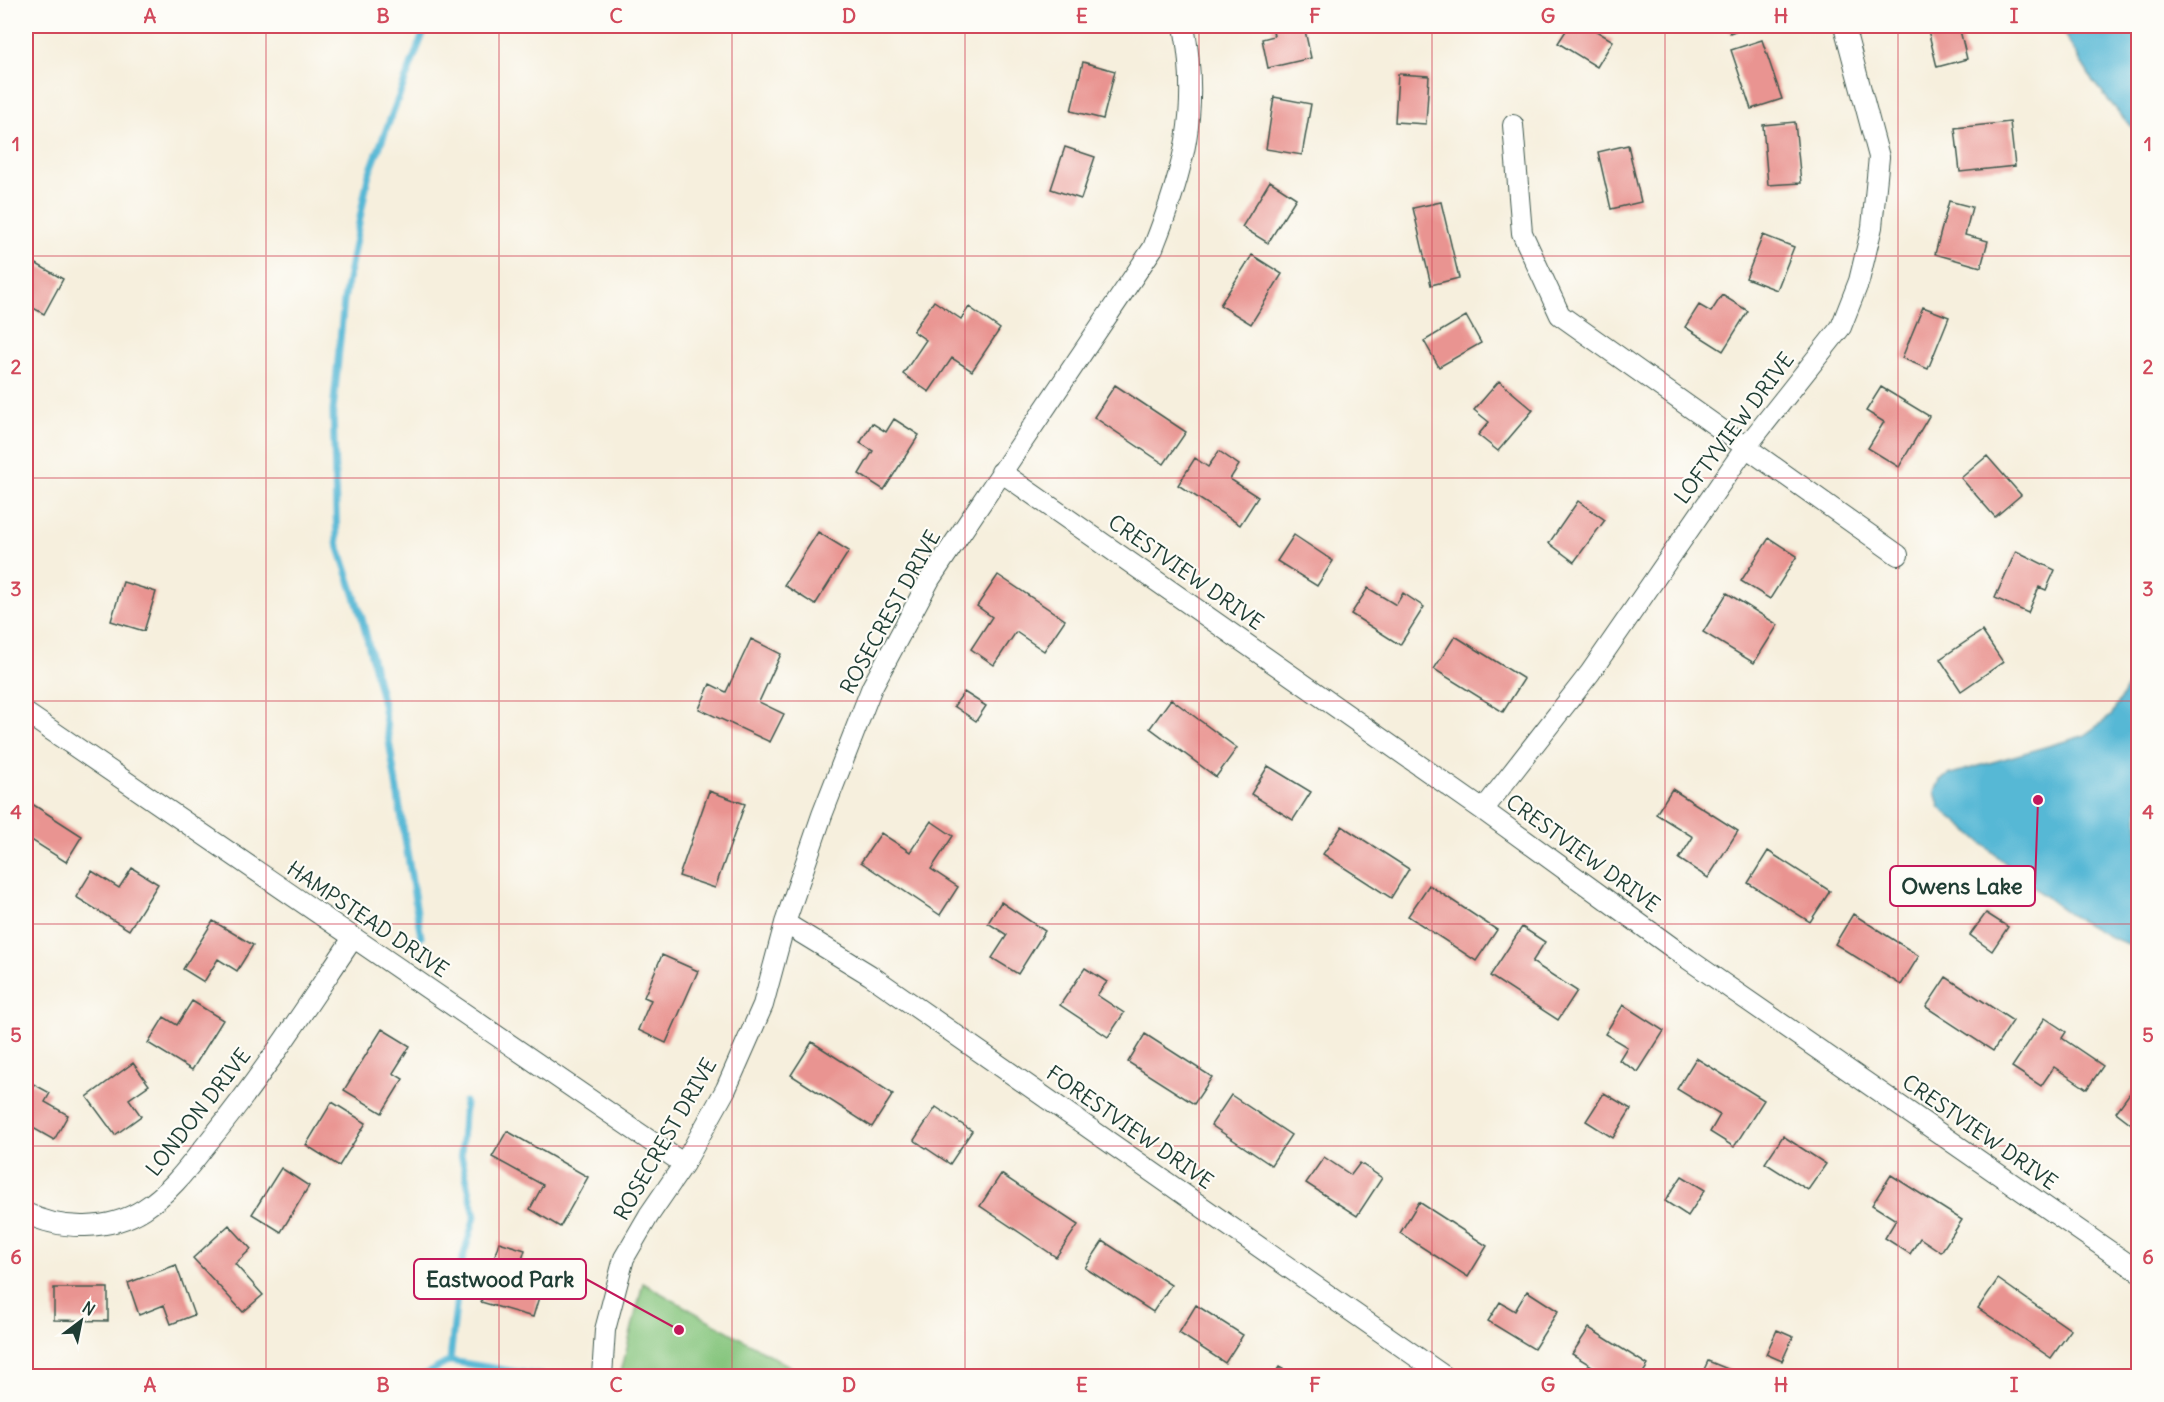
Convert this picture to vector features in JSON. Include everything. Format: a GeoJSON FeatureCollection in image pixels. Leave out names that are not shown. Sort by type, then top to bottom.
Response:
{"type":"FeatureCollection","features":[{"type":"Feature","properties":{"kind":"street","name":"ROSECREST DRIVE"},"geometry":{"type":"LineString","coordinates":[[602,1377],[605,1330],[624,1258],[649,1215],[684,1164],[726,1089],[763,1005],[784,923],[822,815],[872,687],[930,579],[1156,238],[1176,191],[1191,118],[1188,47],[1184,26]]}},
{"type":"Feature","properties":{"kind":"street","name":"LOFTYVIEW DRIVE"},"geometry":{"type":"LineString","coordinates":[[1483,810],[1590,673],[1746,447],[1841,327],[1859,282],[1872,227],[1879,157],[1844,26]]}},
{"type":"Feature","properties":{"kind":"street"},"geometry":{"type":"LineString","coordinates":[[1513,125],[1522,233],[1560,315],[1707,422],[1898,555]]}},
{"type":"Feature","properties":{"kind":"street","name":"CRESTVIEW DRIVE"},"geometry":{"type":"LineString","coordinates":[[1001,472],[1483,810],[1688,959],[2139,1271]]}},
{"type":"Feature","properties":{"kind":"street","name":"HAMPSTEAD DRIVE"},"geometry":{"type":"LineString","coordinates":[[26,713],[684,1164]]}},
{"type":"Feature","properties":{"kind":"street","name":"FORESTVIEW DRIVE"},"geometry":{"type":"LineString","coordinates":[[784,923],[870,975],[1444,1377]]}},
{"type":"Feature","properties":{"kind":"street","name":"LONDON DRIVE"},"geometry":{"type":"LineString","coordinates":[[26,1214],[59,1225],[86,1227],[118,1221],[142,1210],[169,1191],[244,1098],[353,938]]}},
{"type":"Feature","properties":{"kind":"green space"},"geometry":{"type":"Polygon","coordinates":[[[643,1283],[807,1376],[620,1376],[643,1283]]]}},
{"type":"Feature","properties":{"kind":"water"},"geometry":{"type":"Polygon","coordinates":[[[2059,26],[2138,26],[2138,135],[2094,83],[2059,26]]]}},
{"type":"Feature","properties":{"kind":"water"},"geometry":{"type":"Polygon","coordinates":[[[2138,667],[2138,947],[2111,937],[2084,923],[2034,887],[1940,808],[1935,792],[1940,780],[1951,774],[2083,736],[2111,716],[2138,667]]]}},
{"type":"Feature","properties":{"kind":"building"},"geometry":{"type":"Polygon","coordinates":[[[1077,26],[1106,26],[1106,28],[1077,28],[1077,26]]]}},
{"type":"Feature","properties":{"kind":"building"},"geometry":{"type":"Polygon","coordinates":[[[1272,26],[1304,26],[1311,58],[1268,68],[1262,39],[1274,36],[1272,26]]]}},
{"type":"Feature","properties":{"kind":"building"},"geometry":{"type":"Polygon","coordinates":[[[1569,26],[1588,26],[1613,41],[1597,67],[1558,43],[1569,26]]]}},
{"type":"Feature","properties":{"kind":"building"},"geometry":{"type":"Polygon","coordinates":[[[1727,26],[1747,26],[1730,33],[1727,26]]]}},
{"type":"Feature","properties":{"kind":"building"},"geometry":{"type":"Polygon","coordinates":[[[1927,26],[1959,26],[1967,59],[1937,67],[1927,26]]]}},
{"type":"Feature","properties":{"kind":"building"},"geometry":{"type":"Polygon","coordinates":[[[1762,40],[1782,99],[1751,109],[1731,50],[1762,40]]]}},
{"type":"Feature","properties":{"kind":"building"},"geometry":{"type":"Polygon","coordinates":[[[1083,62],[1115,71],[1103,119],[1071,111],[1083,62]]]}},
{"type":"Feature","properties":{"kind":"building"},"geometry":{"type":"Polygon","coordinates":[[[1398,74],[1429,76],[1426,124],[1395,122],[1398,74]]]}},
{"type":"Feature","properties":{"kind":"building"},"geometry":{"type":"Polygon","coordinates":[[[1274,97],[1311,104],[1302,155],[1266,149],[1274,97]]]}},
{"type":"Feature","properties":{"kind":"building"},"geometry":{"type":"Polygon","coordinates":[[[1795,122],[1801,183],[1768,185],[1763,125],[1795,122]]]}},
{"type":"Feature","properties":{"kind":"building"},"geometry":{"type":"Polygon","coordinates":[[[2010,122],[2015,166],[1960,172],[1955,128],[2010,122]]]}},
{"type":"Feature","properties":{"kind":"building"},"geometry":{"type":"Polygon","coordinates":[[[1628,145],[1641,202],[1611,209],[1598,152],[1628,145]]]}},
{"type":"Feature","properties":{"kind":"building"},"geometry":{"type":"Polygon","coordinates":[[[1065,147],[1095,157],[1081,199],[1051,189],[1065,147]]]}},
{"type":"Feature","properties":{"kind":"building"},"geometry":{"type":"Polygon","coordinates":[[[1270,181],[1296,198],[1268,243],[1242,227],[1270,181]]]}},
{"type":"Feature","properties":{"kind":"building"},"geometry":{"type":"Polygon","coordinates":[[[1949,201],[1972,207],[1965,235],[1988,241],[1981,267],[1935,254],[1949,201]]]}},
{"type":"Feature","properties":{"kind":"building"},"geometry":{"type":"Polygon","coordinates":[[[1441,202],[1459,278],[1431,285],[1413,208],[1441,202]]]}},
{"type":"Feature","properties":{"kind":"building"},"geometry":{"type":"Polygon","coordinates":[[[1763,235],[1794,247],[1777,290],[1746,278],[1763,235]]]}},
{"type":"Feature","properties":{"kind":"building"},"geometry":{"type":"Polygon","coordinates":[[[1252,255],[1282,274],[1251,324],[1220,305],[1252,255]]]}},
{"type":"Feature","properties":{"kind":"building"},"geometry":{"type":"Polygon","coordinates":[[[33,262],[63,279],[44,314],[26,304],[26,276],[33,262]]]}},
{"type":"Feature","properties":{"kind":"building"},"geometry":{"type":"Polygon","coordinates":[[[1722,295],[1748,311],[1723,351],[1685,327],[1699,305],[1711,312],[1722,295]]]}},
{"type":"Feature","properties":{"kind":"building"},"geometry":{"type":"Polygon","coordinates":[[[934,301],[961,319],[969,307],[1000,329],[972,371],[952,358],[929,392],[903,374],[926,340],[913,331],[934,301]]]}},
{"type":"Feature","properties":{"kind":"building"},"geometry":{"type":"Polygon","coordinates":[[[1923,307],[1949,317],[1928,369],[1902,358],[1923,307]]]}},
{"type":"Feature","properties":{"kind":"building"},"geometry":{"type":"Polygon","coordinates":[[[1466,316],[1481,343],[1439,367],[1424,341],[1466,316]]]}},
{"type":"Feature","properties":{"kind":"building"},"geometry":{"type":"Polygon","coordinates":[[[1499,381],[1533,410],[1498,451],[1478,435],[1489,422],[1474,410],[1499,381]]]}},
{"type":"Feature","properties":{"kind":"building"},"geometry":{"type":"Polygon","coordinates":[[[1115,385],[1186,432],[1164,464],[1094,417],[1115,385]]]}},
{"type":"Feature","properties":{"kind":"building"},"geometry":{"type":"Polygon","coordinates":[[[1881,387],[1929,416],[1899,467],[1868,448],[1884,422],[1866,411],[1881,387]]]}},
{"type":"Feature","properties":{"kind":"building"},"geometry":{"type":"Polygon","coordinates":[[[894,419],[919,435],[884,490],[859,474],[873,451],[860,443],[872,423],[886,432],[894,419]]]}},
{"type":"Feature","properties":{"kind":"building"},"geometry":{"type":"Polygon","coordinates":[[[1219,451],[1239,465],[1230,479],[1258,497],[1240,525],[1178,485],[1195,458],[1208,467],[1219,451]]]}},
{"type":"Feature","properties":{"kind":"building"},"geometry":{"type":"Polygon","coordinates":[[[1987,456],[2021,495],[1995,517],[1961,478],[1987,456]]]}},
{"type":"Feature","properties":{"kind":"building"},"geometry":{"type":"Polygon","coordinates":[[[1578,501],[1605,520],[1574,562],[1549,543],[1578,501]]]}},
{"type":"Feature","properties":{"kind":"building"},"geometry":{"type":"Polygon","coordinates":[[[818,532],[849,551],[815,605],[784,585],[818,532]]]}},
{"type":"Feature","properties":{"kind":"building"},"geometry":{"type":"Polygon","coordinates":[[[1294,535],[1333,561],[1317,586],[1277,561],[1294,535]]]}},
{"type":"Feature","properties":{"kind":"building"},"geometry":{"type":"Polygon","coordinates":[[[1769,538],[1797,556],[1770,599],[1741,581],[1769,538]]]}},
{"type":"Feature","properties":{"kind":"building"},"geometry":{"type":"Polygon","coordinates":[[[2016,551],[2055,570],[2046,590],[2039,587],[2028,613],[1995,598],[2016,551]]]}},
{"type":"Feature","properties":{"kind":"building"},"geometry":{"type":"Polygon","coordinates":[[[998,575],[1065,620],[1044,651],[1016,632],[994,665],[971,649],[992,617],[977,606],[998,575]]]}},
{"type":"Feature","properties":{"kind":"building"},"geometry":{"type":"Polygon","coordinates":[[[123,582],[156,592],[144,631],[111,621],[123,582]]]}},
{"type":"Feature","properties":{"kind":"building"},"geometry":{"type":"Polygon","coordinates":[[[1368,588],[1396,605],[1403,593],[1424,607],[1400,645],[1351,614],[1368,588]]]}},
{"type":"Feature","properties":{"kind":"building"},"geometry":{"type":"Polygon","coordinates":[[[1727,593],[1778,625],[1754,663],[1703,632],[1727,593]]]}},
{"type":"Feature","properties":{"kind":"building"},"geometry":{"type":"Polygon","coordinates":[[[1982,631],[2003,662],[1961,691],[1940,659],[1982,631]]]}},
{"type":"Feature","properties":{"kind":"building"},"geometry":{"type":"Polygon","coordinates":[[[1455,636],[1524,679],[1503,712],[1434,669],[1455,636]]]}},
{"type":"Feature","properties":{"kind":"building"},"geometry":{"type":"Polygon","coordinates":[[[751,639],[781,654],[759,702],[784,714],[770,742],[699,709],[710,684],[726,692],[751,639]]]}},
{"type":"Feature","properties":{"kind":"building"},"geometry":{"type":"Polygon","coordinates":[[[964,692],[986,706],[976,721],[954,706],[964,692]]]}},
{"type":"Feature","properties":{"kind":"building"},"geometry":{"type":"Polygon","coordinates":[[[1171,699],[1237,748],[1216,777],[1150,728],[1171,699]]]}},
{"type":"Feature","properties":{"kind":"building"},"geometry":{"type":"Polygon","coordinates":[[[1268,766],[1311,792],[1293,820],[1251,794],[1268,766]]]}},
{"type":"Feature","properties":{"kind":"building"},"geometry":{"type":"Polygon","coordinates":[[[1672,789],[1738,831],[1708,878],[1679,859],[1693,837],[1656,814],[1672,789]]]}},
{"type":"Feature","properties":{"kind":"building"},"geometry":{"type":"Polygon","coordinates":[[[709,791],[745,804],[715,888],[679,876],[709,791]]]}},
{"type":"Feature","properties":{"kind":"building"},"geometry":{"type":"Polygon","coordinates":[[[26,800],[82,836],[66,862],[30,839],[26,846],[26,800]]]}},
{"type":"Feature","properties":{"kind":"building"},"geometry":{"type":"Polygon","coordinates":[[[931,821],[953,836],[931,869],[958,887],[940,915],[861,862],[881,833],[910,852],[931,821]]]}},
{"type":"Feature","properties":{"kind":"building"},"geometry":{"type":"Polygon","coordinates":[[[1342,826],[1409,869],[1391,898],[1323,854],[1342,826]]]}},
{"type":"Feature","properties":{"kind":"building"},"geometry":{"type":"Polygon","coordinates":[[[1768,851],[1830,891],[1810,922],[1748,883],[1768,851]]]}},
{"type":"Feature","properties":{"kind":"building"},"geometry":{"type":"Polygon","coordinates":[[[132,868],[158,884],[129,930],[76,897],[92,871],[119,888],[132,868]]]}},
{"type":"Feature","properties":{"kind":"building"},"geometry":{"type":"Polygon","coordinates":[[[1429,885],[1497,930],[1476,961],[1408,916],[1429,885]]]}},
{"type":"Feature","properties":{"kind":"building"},"geometry":{"type":"Polygon","coordinates":[[[1001,902],[1045,931],[1018,974],[992,958],[1007,935],[988,923],[1001,902]]]}},
{"type":"Feature","properties":{"kind":"building"},"geometry":{"type":"Polygon","coordinates":[[[1986,913],[2008,927],[1992,951],[1970,935],[1986,913]]]}},
{"type":"Feature","properties":{"kind":"building"},"geometry":{"type":"Polygon","coordinates":[[[1853,914],[1919,956],[1901,985],[1835,944],[1853,914]]]}},
{"type":"Feature","properties":{"kind":"building"},"geometry":{"type":"Polygon","coordinates":[[[213,921],[253,945],[237,971],[218,959],[204,982],[183,969],[213,921]]]}},
{"type":"Feature","properties":{"kind":"building"},"geometry":{"type":"Polygon","coordinates":[[[1522,927],[1545,942],[1532,962],[1577,991],[1558,1020],[1490,976],[1522,927]]]}},
{"type":"Feature","properties":{"kind":"building"},"geometry":{"type":"Polygon","coordinates":[[[662,955],[698,971],[666,1043],[638,1030],[651,1000],[644,997],[662,955]]]}},
{"type":"Feature","properties":{"kind":"building"},"geometry":{"type":"Polygon","coordinates":[[[1085,968],[1107,982],[1097,995],[1124,1013],[1108,1037],[1060,1005],[1085,968]]]}},
{"type":"Feature","properties":{"kind":"building"},"geometry":{"type":"Polygon","coordinates":[[[1946,977],[2013,1021],[1993,1051],[1926,1007],[1946,977]]]}},
{"type":"Feature","properties":{"kind":"building"},"geometry":{"type":"Polygon","coordinates":[[[192,1001],[223,1020],[192,1070],[148,1043],[164,1017],[177,1025],[192,1001]]]}},
{"type":"Feature","properties":{"kind":"building"},"geometry":{"type":"Polygon","coordinates":[[[1623,1005],[1664,1031],[1638,1072],[1619,1060],[1627,1047],[1605,1034],[1623,1005]]]}},
{"type":"Feature","properties":{"kind":"building"},"geometry":{"type":"Polygon","coordinates":[[[2045,1018],[2066,1032],[2062,1038],[2103,1066],[2087,1089],[2054,1067],[2041,1086],[2012,1067],[2045,1018]]]}},
{"type":"Feature","properties":{"kind":"building"},"geometry":{"type":"Polygon","coordinates":[[[382,1029],[410,1046],[393,1073],[403,1079],[382,1113],[344,1090],[382,1029]]]}},
{"type":"Feature","properties":{"kind":"building"},"geometry":{"type":"Polygon","coordinates":[[[1145,1034],[1212,1077],[1194,1104],[1128,1062],[1145,1034]]]}},
{"type":"Feature","properties":{"kind":"building"},"geometry":{"type":"Polygon","coordinates":[[[812,1042],[893,1094],[872,1127],[791,1075],[812,1042]]]}},
{"type":"Feature","properties":{"kind":"building"},"geometry":{"type":"Polygon","coordinates":[[[1696,1058],[1764,1100],[1734,1147],[1710,1132],[1720,1115],[1677,1089],[1696,1058]]]}},
{"type":"Feature","properties":{"kind":"building"},"geometry":{"type":"Polygon","coordinates":[[[133,1063],[149,1085],[129,1099],[141,1116],[115,1135],[87,1097],[133,1063]]]}},
{"type":"Feature","properties":{"kind":"building"},"geometry":{"type":"Polygon","coordinates":[[[26,1080],[50,1093],[45,1102],[68,1115],[54,1140],[26,1124],[26,1080]]]}},
{"type":"Feature","properties":{"kind":"building"},"geometry":{"type":"Polygon","coordinates":[[[2138,1082],[2138,1129],[2116,1112],[2138,1082]]]}},
{"type":"Feature","properties":{"kind":"building"},"geometry":{"type":"Polygon","coordinates":[[[1604,1093],[1631,1109],[1613,1138],[1586,1121],[1604,1093]]]}},
{"type":"Feature","properties":{"kind":"building"},"geometry":{"type":"Polygon","coordinates":[[[1231,1095],[1291,1135],[1271,1165],[1211,1125],[1231,1095]]]}},
{"type":"Feature","properties":{"kind":"building"},"geometry":{"type":"Polygon","coordinates":[[[332,1102],[366,1123],[339,1166],[306,1145],[332,1102]]]}},
{"type":"Feature","properties":{"kind":"building"},"geometry":{"type":"Polygon","coordinates":[[[936,1107],[972,1131],[950,1164],[914,1140],[936,1107]]]}},
{"type":"Feature","properties":{"kind":"building"},"geometry":{"type":"Polygon","coordinates":[[[507,1131],[588,1177],[560,1227],[530,1209],[543,1185],[492,1157],[507,1131]]]}},
{"type":"Feature","properties":{"kind":"building"},"geometry":{"type":"Polygon","coordinates":[[[1783,1136],[1826,1164],[1808,1190],[1765,1163],[1783,1136]]]}},
{"type":"Feature","properties":{"kind":"building"},"geometry":{"type":"Polygon","coordinates":[[[1324,1157],[1351,1175],[1360,1163],[1382,1178],[1357,1216],[1306,1183],[1324,1157]]]}},
{"type":"Feature","properties":{"kind":"building"},"geometry":{"type":"Polygon","coordinates":[[[281,1168],[309,1186],[281,1232],[252,1214],[281,1168]]]}},
{"type":"Feature","properties":{"kind":"building"},"geometry":{"type":"Polygon","coordinates":[[[1001,1174],[1078,1225],[1056,1257],[980,1206],[1001,1174]]]}},
{"type":"Feature","properties":{"kind":"building"},"geometry":{"type":"Polygon","coordinates":[[[1891,1175],[1962,1220],[1941,1252],[1920,1238],[1910,1254],[1885,1238],[1896,1220],[1872,1205],[1891,1175]]]}},
{"type":"Feature","properties":{"kind":"building"},"geometry":{"type":"Polygon","coordinates":[[[1682,1176],[1705,1190],[1688,1216],[1665,1201],[1682,1176]]]}},
{"type":"Feature","properties":{"kind":"building"},"geometry":{"type":"Polygon","coordinates":[[[1419,1202],[1487,1246],[1468,1277],[1400,1233],[1419,1202]]]}},
{"type":"Feature","properties":{"kind":"building"},"geometry":{"type":"Polygon","coordinates":[[[229,1225],[251,1249],[235,1264],[263,1295],[243,1312],[193,1258],[229,1225]]]}},
{"type":"Feature","properties":{"kind":"building"},"geometry":{"type":"Polygon","coordinates":[[[1103,1241],[1171,1285],[1153,1312],[1085,1268],[1103,1241]]]}},
{"type":"Feature","properties":{"kind":"building"},"geometry":{"type":"Polygon","coordinates":[[[499,1242],[525,1250],[516,1279],[542,1287],[533,1317],[481,1302],[499,1242]]]}},
{"type":"Feature","properties":{"kind":"building"},"geometry":{"type":"Polygon","coordinates":[[[176,1265],[194,1315],[171,1324],[164,1305],[139,1315],[128,1283],[176,1265]]]}},
{"type":"Feature","properties":{"kind":"building"},"geometry":{"type":"Polygon","coordinates":[[[1998,1279],[2071,1330],[2051,1358],[1978,1308],[1998,1279]]]}},
{"type":"Feature","properties":{"kind":"building"},"geometry":{"type":"Polygon","coordinates":[[[54,1288],[108,1288],[108,1321],[54,1320],[54,1288]]]}},
{"type":"Feature","properties":{"kind":"building"},"geometry":{"type":"Polygon","coordinates":[[[1527,1291],[1558,1311],[1534,1349],[1488,1321],[1500,1302],[1515,1311],[1527,1291]]]}},
{"type":"Feature","properties":{"kind":"building"},"geometry":{"type":"Polygon","coordinates":[[[1196,1305],[1243,1335],[1225,1363],[1179,1333],[1196,1305]]]}},
{"type":"Feature","properties":{"kind":"building"},"geometry":{"type":"Polygon","coordinates":[[[1589,1328],[1648,1365],[1641,1376],[1608,1376],[1572,1354],[1589,1328]]]}},
{"type":"Feature","properties":{"kind":"building"},"geometry":{"type":"Polygon","coordinates":[[[1777,1330],[1793,1337],[1782,1361],[1766,1354],[1777,1330]]]}},
{"type":"Feature","properties":{"kind":"building"},"geometry":{"type":"Polygon","coordinates":[[[1708,1361],[1745,1376],[1701,1376],[1708,1361]]]}},
{"type":"Feature","properties":{"kind":"building"},"geometry":{"type":"Polygon","coordinates":[[[1279,1367],[1295,1376],[1273,1376],[1279,1367]]]}},
{"type":"Feature","properties":{"kind":"waterway"},"geometry":{"type":"LineString","coordinates":[[421,937],[383,704],[362,618],[337,542],[333,411],[344,300],[368,177],[426,26]]}},
{"type":"Feature","properties":{"kind":"waterway"},"geometry":{"type":"LineString","coordinates":[[450,1361],[460,1268],[475,1216],[461,1154],[465,1102]]}},
{"type":"Feature","properties":{"kind":"waterway"},"geometry":{"type":"LineString","coordinates":[[422,1376],[450,1361],[542,1376]]}},
{"type":"Feature","properties":{"kind":"place","name":"Owens Lake"},"geometry":{"type":"Point","coordinates":[2038,800]}},
{"type":"Feature","properties":{"kind":"place","name":"Eastwood Park"},"geometry":{"type":"Point","coordinates":[679,1330]}}]}
